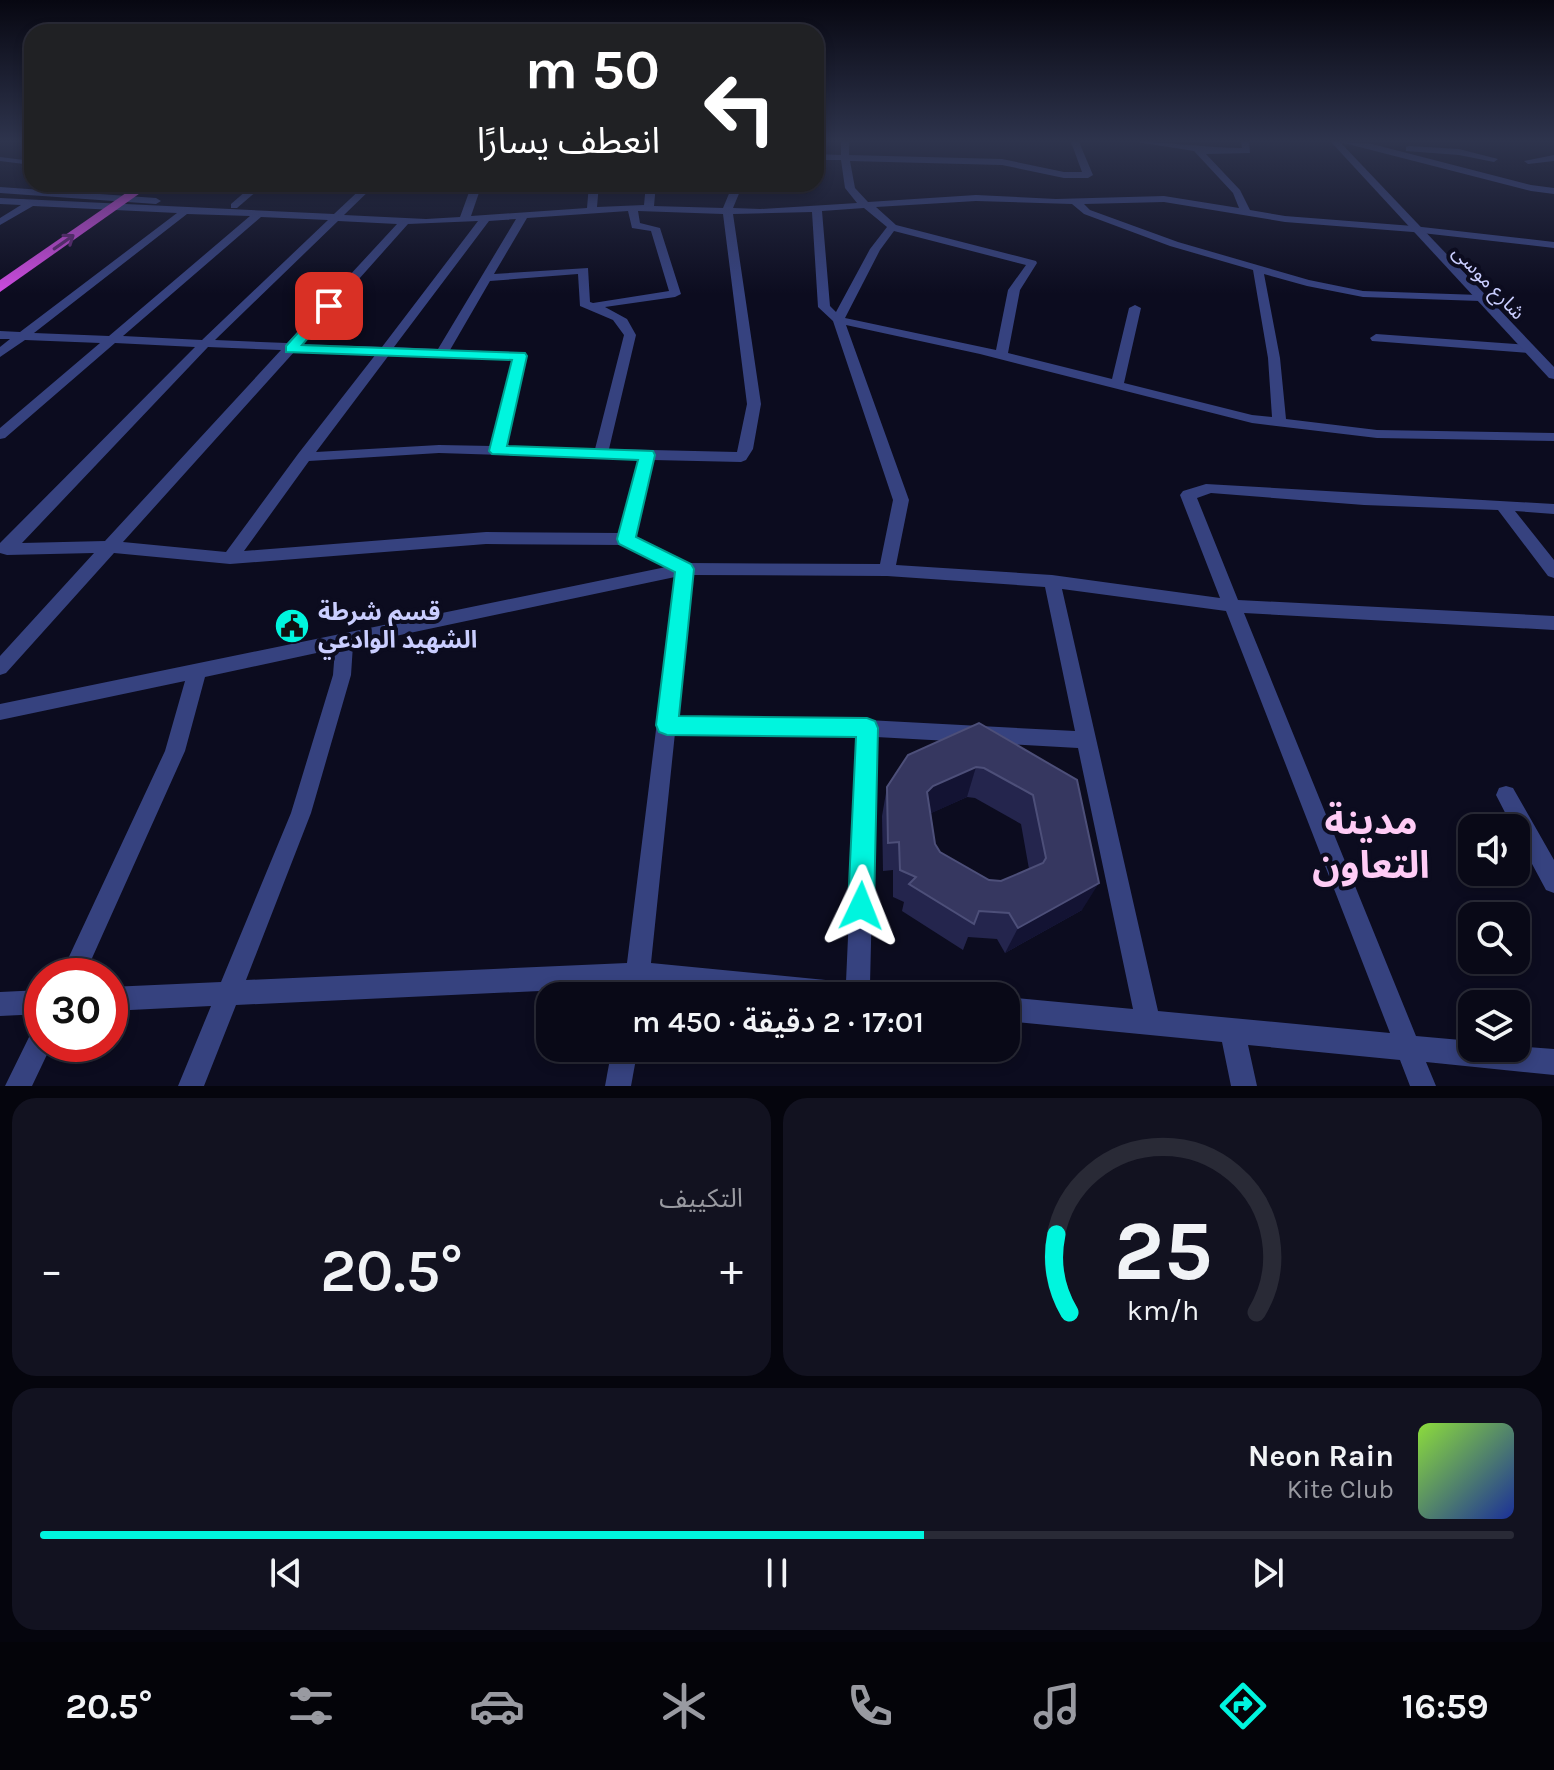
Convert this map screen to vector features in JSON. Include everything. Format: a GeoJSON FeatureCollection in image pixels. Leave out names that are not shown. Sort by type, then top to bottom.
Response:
{"type":"FeatureCollection","features":[{"type":"Feature","properties":{"kind":"highway"},"geometry":{"type":"LineString","coordinates":[[0,287],[108,202],[114,193]]}},
{"type":"Feature","properties":{"kind":"highway"},"geometry":{"type":"LineString","coordinates":[[0,270],[90,207],[128,198],[135,193]]}},
{"type":"Feature","properties":{"kind":"street"},"geometry":{"type":"LineString","coordinates":[[45,193],[184,212],[257,215],[445,214],[465,218]]}},
{"type":"Feature","properties":{"kind":"street"},"geometry":{"type":"LineString","coordinates":[[234,206],[250,193]]}},
{"type":"Feature","properties":{"kind":"street"},"geometry":{"type":"LineString","coordinates":[[4,548],[203,345],[362,193]]}},
{"type":"Feature","properties":{"kind":"street"},"geometry":{"type":"LineString","coordinates":[[465,218],[474,193]]}},
{"type":"Feature","properties":{"kind":"street"},"geometry":{"type":"LineString","coordinates":[[592,210],[593,193]]}},
{"type":"Feature","properties":{"kind":"street"},"geometry":{"type":"LineString","coordinates":[[649,208],[650,193]]}},
{"type":"Feature","properties":{"kind":"street"},"geometry":{"type":"LineString","coordinates":[[303,457],[439,449],[741,457],[746,449],[754,404],[727,210],[734,193]]}},
{"type":"Feature","properties":{"kind":"street"},"geometry":{"type":"LineString","coordinates":[[853,193],[884,216],[892,227],[1032,263],[1014,290],[1001,355]]}},
{"type":"Feature","properties":{"kind":"street"},"geometry":{"type":"LineString","coordinates":[[1237,193],[1246,213]]}},
{"type":"Feature","properties":{"kind":"street","name":"شارع موسى"},"geometry":{"type":"LineString","coordinates":[[1380,193],[1554,375]]}},
{"type":"Feature","properties":{"kind":"street"},"geometry":{"type":"LineString","coordinates":[[1537,193],[1554,205]]}},
{"type":"Feature","properties":{"kind":"street"},"geometry":{"type":"LineString","coordinates":[[128,198],[404,222],[632,208],[817,208],[976,198],[1075,202],[1164,199],[1285,219],[1554,245]]}},
{"type":"Feature","properties":{"kind":"street"},"geometry":{"type":"LineString","coordinates":[[0,201],[90,207]]}},
{"type":"Feature","properties":{"kind":"street"},"geometry":{"type":"LineString","coordinates":[[1075,202],[1087,212],[1258,270],[1363,294],[1480,298]]}},
{"type":"Feature","properties":{"kind":"street"},"geometry":{"type":"LineString","coordinates":[[0,222],[31,203]]}},
{"type":"Feature","properties":{"kind":"street"},"geometry":{"type":"LineString","coordinates":[[589,306],[675,294],[655,228],[636,226],[632,208]]}},
{"type":"Feature","properties":{"kind":"street"},"geometry":{"type":"LineString","coordinates":[[817,208],[824,307],[838,320],[901,500],[887,570]]}},
{"type":"Feature","properties":{"kind":"street"},"geometry":{"type":"LineString","coordinates":[[0,353],[184,212]]}},
{"type":"Feature","properties":{"kind":"street"},"geometry":{"type":"LineString","coordinates":[[442,353],[524,214]]}},
{"type":"Feature","properties":{"kind":"street"},"geometry":{"type":"LineString","coordinates":[[0,435],[257,215]]}},
{"type":"Feature","properties":{"kind":"street"},"geometry":{"type":"LineString","coordinates":[[230,558],[303,457],[387,352],[487,217]]}},
{"type":"Feature","properties":{"kind":"street"},"geometry":{"type":"LineString","coordinates":[[0,668],[404,222]]}},
{"type":"Feature","properties":{"kind":"street"},"geometry":{"type":"LineString","coordinates":[[838,320],[875,249],[892,227]]}},
{"type":"Feature","properties":{"kind":"street"},"geometry":{"type":"LineString","coordinates":[[486,278],[579,268],[584,270],[584,304],[614,313],[626,323],[630,335],[601,454]]}},
{"type":"Feature","properties":{"kind":"street"},"geometry":{"type":"LineString","coordinates":[[1258,270],[1274,358],[1279,423]]}},
{"type":"Feature","properties":{"kind":"street"},"geometry":{"type":"LineString","coordinates":[[1117,386],[1135,308]]}},
{"type":"Feature","properties":{"kind":"street"},"geometry":{"type":"LineString","coordinates":[[838,320],[1001,355],[1117,386],[1279,423],[1377,434],[1554,437]]}},
{"type":"Feature","properties":{"kind":"street"},"geometry":{"type":"LineString","coordinates":[[0,335],[520,356],[498,451]]}},
{"type":"Feature","properties":{"kind":"street"},"geometry":{"type":"LineString","coordinates":[[1376,338],[1529,349]]}},
{"type":"Feature","properties":{"kind":"street"},"geometry":{"type":"LineString","coordinates":[[626,539],[647,455]]}},
{"type":"Feature","properties":{"kind":"street"},"geometry":{"type":"LineString","coordinates":[[1423,1086],[1188,495],[1196,490],[1211,488],[1364,500],[1554,509]]}},
{"type":"Feature","properties":{"kind":"street"},"geometry":{"type":"LineString","coordinates":[[1502,505],[1554,572]]}},
{"type":"Feature","properties":{"kind":"street"},"geometry":{"type":"LineString","coordinates":[[4,548],[112,547],[230,558],[486,538],[626,539],[684,569]]}},
{"type":"Feature","properties":{"kind":"street"},"geometry":{"type":"LineString","coordinates":[[637,982],[684,569]]}},
{"type":"Feature","properties":{"kind":"street"},"geometry":{"type":"LineString","coordinates":[[0,712],[684,569],[887,570],[1052,581],[1233,606],[1554,623]]}},
{"type":"Feature","properties":{"kind":"street"},"geometry":{"type":"LineString","coordinates":[[1052,581],[1148,1022]]}},
{"type":"Feature","properties":{"kind":"street"},"geometry":{"type":"LineString","coordinates":[[191,1086],[301,813],[342,675],[344,641]]}},
{"type":"Feature","properties":{"kind":"street"},"geometry":{"type":"LineString","coordinates":[[80,958],[175,751],[197,671]]}},
{"type":"Feature","properties":{"kind":"street"},"geometry":{"type":"LineString","coordinates":[[667,725],[867,728],[1087,740]]}},
{"type":"Feature","properties":{"kind":"street"},"geometry":{"type":"LineString","coordinates":[[864,982],[867,728]]}},
{"type":"Feature","properties":{"kind":"street"},"geometry":{"type":"LineString","coordinates":[[1506,795],[1554,882]]}},
{"type":"Feature","properties":{"kind":"street"},"geometry":{"type":"LineString","coordinates":[[128,998],[536,987]]}},
{"type":"Feature","properties":{"kind":"street"},"geometry":{"type":"LineString","coordinates":[[0,1004],[24,1003]]}},
{"type":"Feature","properties":{"kind":"street"},"geometry":{"type":"LineString","coordinates":[[1020,1010],[1554,1062]]}},
{"type":"Feature","properties":{"kind":"street"},"geometry":{"type":"LineString","coordinates":[[1232,1031],[1244,1086]]}},
{"type":"Feature","properties":{"kind":"street"},"geometry":{"type":"LineString","coordinates":[[18,1086],[30,1062]]}},
{"type":"Feature","properties":{"kind":"street"},"geometry":{"type":"LineString","coordinates":[[618,1086],[622,1062]]}},
{"type":"Feature","properties":{"kind":"building"},"geometry":{"type":"Polygon","coordinates":[[[979,723],[1077,780],[1099,883],[1018,928],[1009,913],[979,911],[974,924],[909,884],[916,877],[900,870],[899,842],[888,843],[887,787],[908,755],[979,723]],[[976,767],[933,786],[927,792],[935,844],[940,852],[989,880],[1001,881],[1043,863],[1046,858],[1033,795],[984,768],[976,767]]]}},
{"type":"Feature","properties":{"kind":"place","name":"قسم شرطة الشهيد الوادعي"},"geometry":{"type":"Point","coordinates":[292,626]}},
{"type":"Feature","properties":{"kind":"district","name":"مدينة التعاون"},"geometry":{"type":"Point","coordinates":[1371,843]}},
{"type":"Feature","properties":{"kind":"route"},"geometry":{"type":"LineString","coordinates":[[329,306],[291,349],[520,356],[498,451],[647,455],[626,539],[684,569],[667,725],[867,728],[861,906]]}}]}
